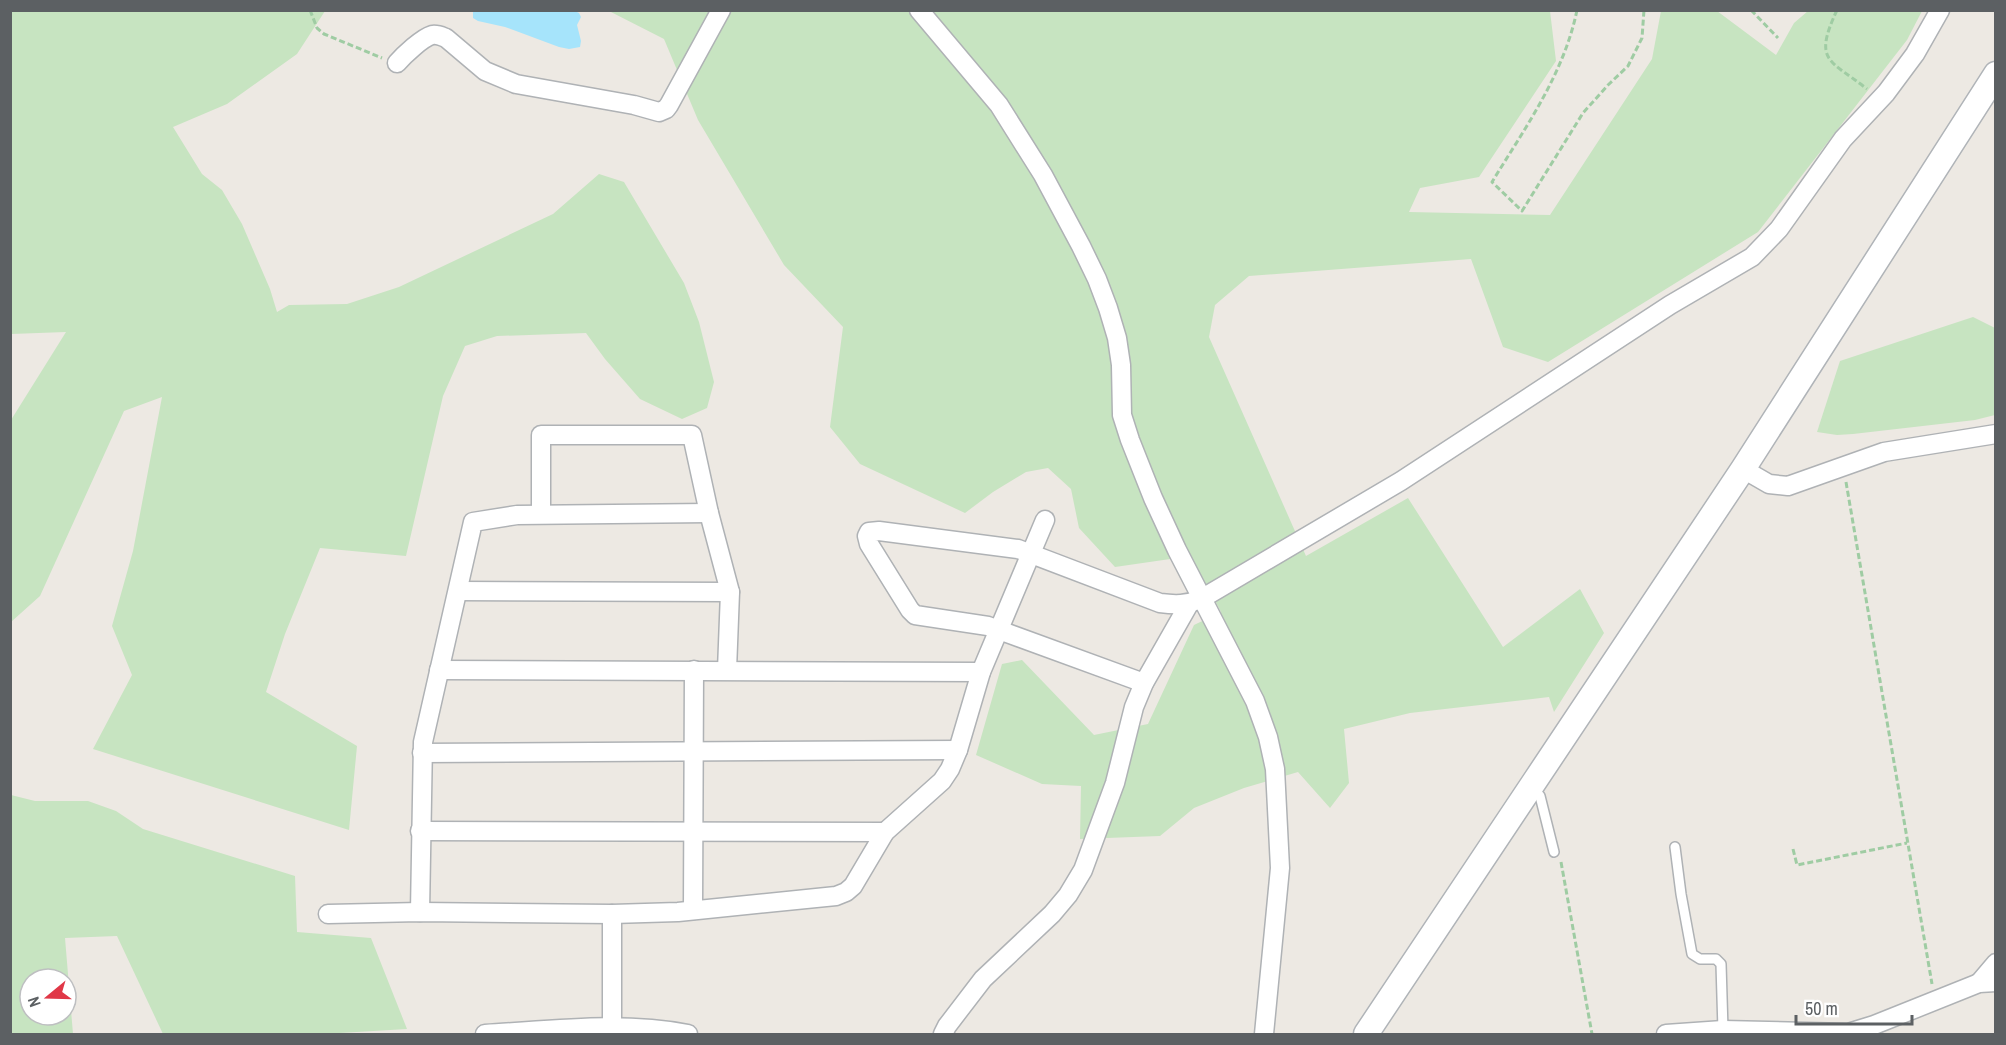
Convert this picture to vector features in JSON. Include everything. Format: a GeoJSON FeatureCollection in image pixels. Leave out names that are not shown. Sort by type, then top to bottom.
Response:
{"type":"FeatureCollection","features":[{"type":"Feature","properties":{"kind":"street"},"geometry":{"type":"LineString","coordinates":[[398,63],[430,35],[438,35],[446,38],[485,71],[503,80],[634,105],[659,112],[669,105],[721,10]]}},
{"type":"Feature","properties":{"kind":"street"},"geometry":{"type":"LineString","coordinates":[[919,10],[999,105],[1043,175],[1082,246],[1101,289],[1117,338],[1121,365],[1122,415],[1130,440],[1195,601],[1255,700],[1268,737],[1275,769],[1280,868],[1264,1035]]}},
{"type":"Feature","properties":{"kind":"street"},"geometry":{"type":"LineString","coordinates":[[1144,683],[988,626],[915,615],[875,553],[867,536],[869,532],[879,531],[1018,549],[1161,603],[1176,605],[1195,601],[1401,482],[1670,306],[1752,257],[1779,229],[1842,139],[1881,99],[1915,54],[1940,10]]}},
{"type":"Feature","properties":{"kind":"street"},"geometry":{"type":"LineString","coordinates":[[1366,1035],[1743,469],[1995,74]]}},
{"type":"Feature","properties":{"kind":"street"},"geometry":{"type":"LineString","coordinates":[[1743,469],[1769,484],[1788,486],[1884,452],[1995,434]]}},
{"type":"Feature","properties":{"kind":"street"},"geometry":{"type":"LineString","coordinates":[[542,514],[541,435],[692,435],[709,513],[730,592],[727,670]]}},
{"type":"Feature","properties":{"kind":"street"},"geometry":{"type":"LineString","coordinates":[[420,912],[422,753],[473,522],[517,515],[542,514],[709,513]]}},
{"type":"Feature","properties":{"kind":"street"},"geometry":{"type":"LineString","coordinates":[[328,914],[678,912],[836,896],[846,892],[853,886],[885,832],[942,781],[950,769],[958,750],[981,672],[1046,520]]}},
{"type":"Feature","properties":{"kind":"street"},"geometry":{"type":"LineString","coordinates":[[458,591],[730,592]]}},
{"type":"Feature","properties":{"kind":"street"},"geometry":{"type":"LineString","coordinates":[[943,1035],[947,1026],[983,979],[1052,914],[1068,895],[1083,870],[1115,783],[1129,725],[1144,683],[1195,601]]}},
{"type":"Feature","properties":{"kind":"street"},"geometry":{"type":"LineString","coordinates":[[439,670],[981,672]]}},
{"type":"Feature","properties":{"kind":"street"},"geometry":{"type":"LineString","coordinates":[[693,910],[694,670]]}},
{"type":"Feature","properties":{"kind":"street"},"geometry":{"type":"LineString","coordinates":[[422,753],[958,750]]}},
{"type":"Feature","properties":{"kind":"street"},"geometry":{"type":"LineString","coordinates":[[420,831],[885,832]]}},
{"type":"Feature","properties":{"kind":"street"},"geometry":{"type":"LineString","coordinates":[[612,914],[612,1028]]}},
{"type":"Feature","properties":{"kind":"street"},"geometry":{"type":"LineString","coordinates":[[1666,1035],[1722,1030],[1848,1033],[1987,982],[1995,963]]}},
{"type":"Feature","properties":{"kind":"street"},"geometry":{"type":"LineString","coordinates":[[485,1035],[612,1028],[651,1028],[688,1035]]}},
{"type":"Feature","properties":{"kind":"lane"},"geometry":{"type":"LineString","coordinates":[[1531,785],[1540,796],[1554,852]]}},
{"type":"Feature","properties":{"kind":"lane"},"geometry":{"type":"LineString","coordinates":[[1675,847],[1692,954],[1700,959],[1716,958],[1720,961],[1722,1030]]}},
{"type":"Feature","properties":{"kind":"path"},"geometry":{"type":"LineString","coordinates":[[310,10],[317,28],[324,34],[398,63]]}},
{"type":"Feature","properties":{"kind":"path"},"geometry":{"type":"LineString","coordinates":[[1577,10],[1574,29],[1552,84],[1492,182],[1522,211],[1583,112],[1628,66],[1642,38],[1644,10]]}},
{"type":"Feature","properties":{"kind":"path"},"geometry":{"type":"LineString","coordinates":[[1751,10],[1778,38]]}},
{"type":"Feature","properties":{"kind":"path"},"geometry":{"type":"LineString","coordinates":[[1837,10],[1826,40],[1827,58],[1881,99]]}},
{"type":"Feature","properties":{"kind":"path"},"geometry":{"type":"LineString","coordinates":[[1843,467],[1934,1001]]}},
{"type":"Feature","properties":{"kind":"path"},"geometry":{"type":"LineString","coordinates":[[1793,849],[1797,865],[1907,843]]}},
{"type":"Feature","properties":{"kind":"path"},"geometry":{"type":"LineString","coordinates":[[1554,852],[1561,861],[1592,1035]]}},
{"type":"Feature","properties":{"kind":"green space"},"geometry":{"type":"Polygon","coordinates":[[[11,10],[325,11],[297,54],[227,104],[173,127],[202,174],[222,190],[242,224],[270,289],[277,312],[289,305],[347,304],[399,287],[553,214],[599,174],[624,182],[684,283],[699,322],[714,382],[707,408],[682,419],[640,399],[586,333],[497,336],[465,346],[443,396],[406,556],[320,548],[285,634],[266,692],[357,746],[349,830],[93,749],[132,675],[112,626],[133,551],[162,397],[124,411],[40,596],[11,622],[11,420],[66,332],[11,334],[11,10]]]}},
{"type":"Feature","properties":{"kind":"green space"},"geometry":{"type":"Polygon","coordinates":[[[609,11],[1550,11],[1556,61],[1479,177],[1420,188],[1409,212],[1550,215],[1652,59],[1661,11],[1717,11],[1776,55],[1794,23],[1808,11],[1922,11],[1907,40],[1758,232],[1548,362],[1503,347],[1471,259],[1249,276],[1215,305],[1209,337],[1306,556],[1408,498],[1503,647],[1580,589],[1604,633],[1554,712],[1549,697],[1410,713],[1344,729],[1349,783],[1330,808],[1298,772],[1244,788],[1194,808],[1160,836],[1080,839],[1081,786],[1042,784],[976,755],[1002,664],[1022,660],[1094,735],[1148,724],[1194,625],[1221,612],[1191,556],[1115,567],[1079,528],[1071,489],[1048,468],[1026,472],[993,492],[965,513],[860,464],[830,427],[843,327],[784,265],[698,120],[664,39],[609,11]]]}},
{"type":"Feature","properties":{"kind":"green space"},"geometry":{"type":"Polygon","coordinates":[[[1973,317],[1995,328],[1995,415],[1975,420],[1853,434],[1837,435],[1817,432],[1840,361],[1973,317]]]}},
{"type":"Feature","properties":{"kind":"green space"},"geometry":{"type":"Polygon","coordinates":[[[11,795],[35,801],[88,801],[116,811],[143,829],[295,876],[297,932],[371,938],[407,1029],[323,1034],[163,1034],[117,936],[65,938],[67,967],[18,967],[18,1027],[72,1027],[73,1034],[11,1034],[11,795]]]}},
{"type":"Feature","properties":{"kind":"water"},"geometry":{"type":"Polygon","coordinates":[[[473,10],[575,11],[581,17],[577,25],[581,41],[580,47],[569,49],[559,47],[505,27],[478,21],[473,18],[473,10]]]}}]}
